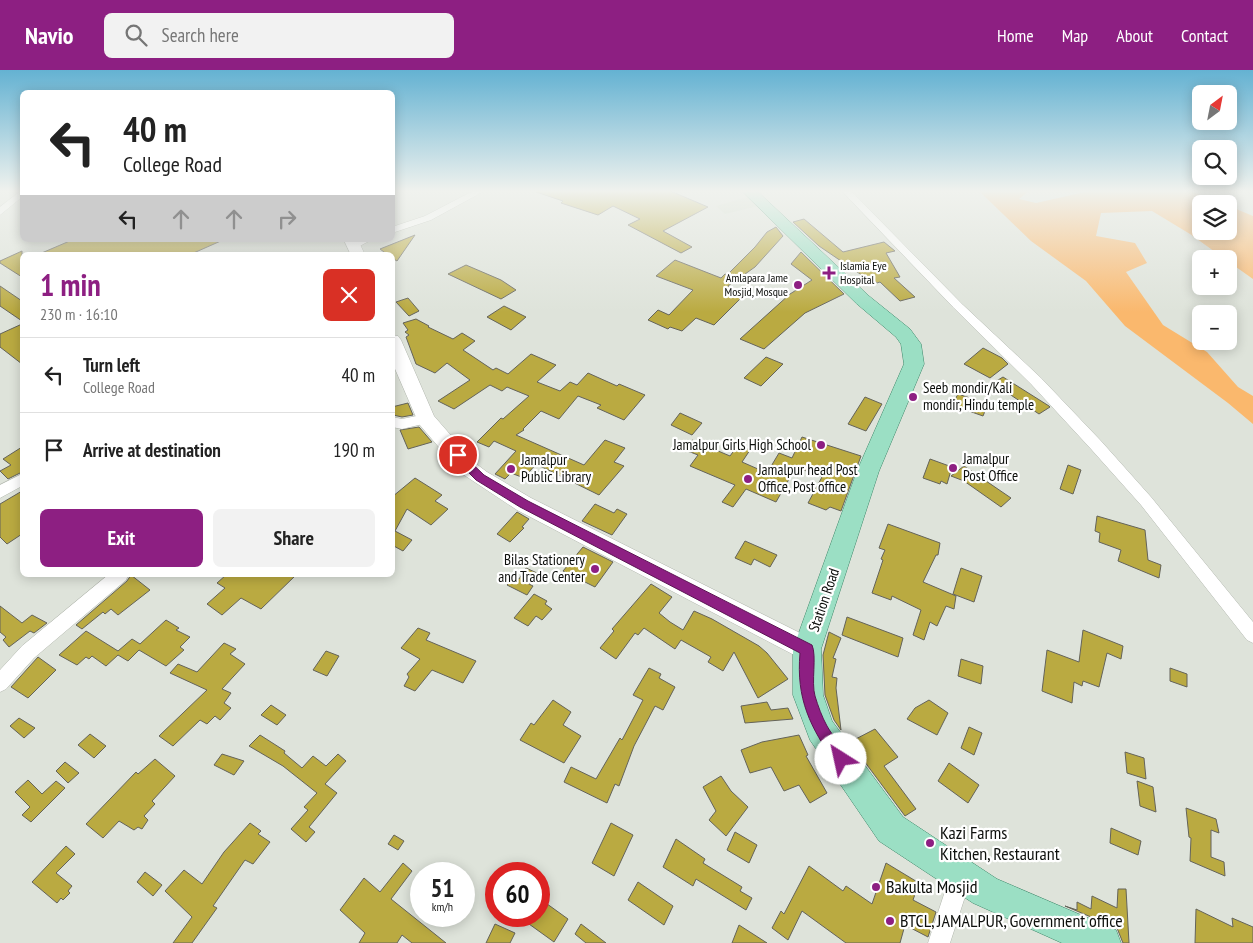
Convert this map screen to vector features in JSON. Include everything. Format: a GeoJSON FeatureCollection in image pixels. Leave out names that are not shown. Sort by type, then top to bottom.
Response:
{"type":"FeatureCollection","features":[{"type":"Feature","properties":{"kind":"main road","name":"Station Road"},"geometry":{"type":"LineString","coordinates":[[790,231],[862,300],[903,333],[911,344],[914,354],[914,364],[868,471],[807,650],[808,695],[821,730],[891,829],[985,891],[1103,943]]}},
{"type":"Feature","properties":{"kind":"main road"},"geometry":{"type":"LineString","coordinates":[[395,347],[426,419],[474,472],[524,504],[807,650]]}},
{"type":"Feature","properties":{"kind":"street"},"geometry":{"type":"LineString","coordinates":[[885,231],[958,306],[1036,381],[1096,445],[1146,501],[1253,635]]}},
{"type":"Feature","properties":{"kind":"street"},"geometry":{"type":"LineString","coordinates":[[395,423],[402,424],[426,419]]}},
{"type":"Feature","properties":{"kind":"street"},"geometry":{"type":"LineString","coordinates":[[0,492],[20,480]]}},
{"type":"Feature","properties":{"kind":"street"},"geometry":{"type":"LineString","coordinates":[[0,683],[28,652],[118,577]]}},
{"type":"Feature","properties":{"kind":"street"},"geometry":{"type":"LineString","coordinates":[[939,943],[961,876]]}},
{"type":"Feature","properties":{"kind":"shaded area"},"geometry":{"type":"Polygon","coordinates":[[[1020,231],[1097,231],[1096,236],[1135,243],[1147,263],[1126,272],[1163,325],[1192,343],[1192,350],[1204,350],[1207,352],[1238,387],[1253,396],[1253,424],[1125,326],[1086,281],[1031,241],[1020,231]]]}},
{"type":"Feature","properties":{"kind":"shaded area"},"geometry":{"type":"Polygon","coordinates":[[[1185,231],[1192,231],[1192,235],[1190,234],[1185,231]]]}},
{"type":"Feature","properties":{"kind":"shaded area"},"geometry":{"type":"Polygon","coordinates":[[[1237,231],[1253,231],[1253,279],[1237,268],[1237,250],[1212,250],[1198,240],[1237,240],[1237,231]]]}},
{"type":"Feature","properties":{"kind":"building"},"geometry":{"type":"Polygon","coordinates":[[[639,231],[663,231],[692,247],[681,253],[639,231]]]}},
{"type":"Feature","properties":{"kind":"building"},"geometry":{"type":"Polygon","coordinates":[[[779,231],[783,236],[755,267],[728,286],[745,294],[714,325],[696,318],[682,331],[670,327],[668,329],[648,320],[658,310],[669,315],[693,290],[656,276],[675,260],[721,278],[725,274],[727,275],[755,247],[767,232],[779,231]]]}},
{"type":"Feature","properties":{"kind":"building"},"geometry":{"type":"Polygon","coordinates":[[[802,231],[818,231],[843,252],[884,242],[895,251],[886,253],[900,277],[894,278],[915,297],[900,301],[880,282],[877,283],[870,277],[866,278],[819,246],[802,231]]]}},
{"type":"Feature","properties":{"kind":"building"},"geometry":{"type":"Polygon","coordinates":[[[415,235],[397,261],[395,260],[395,252],[384,252],[380,249],[415,235]]]}},
{"type":"Feature","properties":{"kind":"building"},"geometry":{"type":"Polygon","coordinates":[[[67,242],[218,242],[196,252],[44,252],[67,242]]]}},
{"type":"Feature","properties":{"kind":"building"},"geometry":{"type":"Polygon","coordinates":[[[22,251],[20,252],[20,276],[0,263],[0,261],[22,251]]]}},
{"type":"Feature","properties":{"kind":"building"},"geometry":{"type":"Polygon","coordinates":[[[801,252],[844,294],[805,313],[764,349],[740,339],[790,294],[812,280],[791,264],[801,252]]]}},
{"type":"Feature","properties":{"kind":"building"},"geometry":{"type":"Polygon","coordinates":[[[466,265],[501,280],[516,290],[501,299],[448,274],[466,265]]]}},
{"type":"Feature","properties":{"kind":"building"},"geometry":{"type":"Polygon","coordinates":[[[0,286],[20,300],[20,320],[0,306],[0,286]]]}},
{"type":"Feature","properties":{"kind":"building"},"geometry":{"type":"Polygon","coordinates":[[[408,298],[419,311],[409,316],[396,302],[408,298]]]}},
{"type":"Feature","properties":{"kind":"building"},"geometry":{"type":"Polygon","coordinates":[[[504,306],[526,317],[511,330],[487,317],[504,306]]]}},
{"type":"Feature","properties":{"kind":"building"},"geometry":{"type":"Polygon","coordinates":[[[416,319],[453,339],[462,333],[475,341],[463,350],[493,370],[496,368],[508,374],[531,354],[556,365],[537,382],[560,391],[570,382],[577,385],[588,373],[617,386],[619,384],[645,395],[624,420],[597,408],[601,405],[578,396],[559,419],[541,411],[524,430],[516,435],[584,465],[605,440],[625,448],[614,462],[624,466],[599,495],[536,464],[524,478],[511,473],[505,479],[495,474],[516,451],[494,441],[489,447],[477,442],[501,418],[503,419],[529,396],[507,387],[502,391],[490,385],[454,409],[438,401],[470,380],[447,363],[435,373],[416,364],[406,337],[409,335],[405,332],[408,330],[403,323],[416,319]]]}},
{"type":"Feature","properties":{"kind":"building"},"geometry":{"type":"Polygon","coordinates":[[[20,325],[20,362],[0,347],[0,334],[20,325]]]}},
{"type":"Feature","properties":{"kind":"building"},"geometry":{"type":"Polygon","coordinates":[[[983,348],[1002,358],[1008,364],[990,378],[964,364],[983,348]]]}},
{"type":"Feature","properties":{"kind":"building"},"geometry":{"type":"Polygon","coordinates":[[[766,357],[783,364],[761,386],[744,378],[766,357]]]}},
{"type":"Feature","properties":{"kind":"building"},"geometry":{"type":"Polygon","coordinates":[[[1003,377],[1050,407],[1039,414],[993,383],[1003,377]]]}},
{"type":"Feature","properties":{"kind":"building"},"geometry":{"type":"Polygon","coordinates":[[[958,394],[988,404],[983,416],[952,405],[958,394]]]}},
{"type":"Feature","properties":{"kind":"building"},"geometry":{"type":"Polygon","coordinates":[[[865,397],[882,404],[866,431],[848,424],[865,397]]]}},
{"type":"Feature","properties":{"kind":"building"},"geometry":{"type":"Polygon","coordinates":[[[408,403],[413,415],[402,417],[395,415],[395,406],[408,403]]]}},
{"type":"Feature","properties":{"kind":"building"},"geometry":{"type":"Polygon","coordinates":[[[680,413],[702,423],[692,435],[671,425],[680,413]]]}},
{"type":"Feature","properties":{"kind":"building"},"geometry":{"type":"Polygon","coordinates":[[[419,427],[432,442],[408,449],[400,430],[419,427]]]}},
{"type":"Feature","properties":{"kind":"building"},"geometry":{"type":"Polygon","coordinates":[[[802,437],[861,456],[841,511],[830,507],[826,510],[808,503],[822,477],[796,467],[776,502],[746,489],[733,507],[722,502],[735,485],[690,466],[698,455],[685,450],[692,440],[730,456],[738,445],[750,450],[742,462],[767,473],[779,453],[792,458],[802,437]]]}},
{"type":"Feature","properties":{"kind":"building"},"geometry":{"type":"Polygon","coordinates":[[[20,448],[20,473],[8,479],[0,471],[11,465],[3,459],[20,448]]]}},
{"type":"Feature","properties":{"kind":"building"},"geometry":{"type":"Polygon","coordinates":[[[930,459],[952,467],[947,484],[941,481],[940,484],[923,478],[930,459]]]}},
{"type":"Feature","properties":{"kind":"building"},"geometry":{"type":"Polygon","coordinates":[[[1068,465],[1081,470],[1073,494],[1060,489],[1068,465]]]}},
{"type":"Feature","properties":{"kind":"building"},"geometry":{"type":"Polygon","coordinates":[[[964,466],[1011,498],[1001,507],[964,481],[951,476],[964,466]]]}},
{"type":"Feature","properties":{"kind":"building"},"geometry":{"type":"Polygon","coordinates":[[[415,478],[442,495],[435,501],[448,509],[431,525],[407,509],[395,531],[395,495],[415,478]]]}},
{"type":"Feature","properties":{"kind":"building"},"geometry":{"type":"Polygon","coordinates":[[[20,492],[20,535],[7,544],[0,537],[0,504],[20,492]]]}},
{"type":"Feature","properties":{"kind":"building"},"geometry":{"type":"Polygon","coordinates":[[[595,504],[614,513],[617,509],[627,514],[612,535],[582,521],[595,504]]]}},
{"type":"Feature","properties":{"kind":"building"},"geometry":{"type":"Polygon","coordinates":[[[517,512],[529,519],[522,527],[524,528],[510,542],[497,534],[517,512]]]}},
{"type":"Feature","properties":{"kind":"building"},"geometry":{"type":"Polygon","coordinates":[[[1097,516],[1145,530],[1148,560],[1161,565],[1159,578],[1118,561],[1121,550],[1099,542],[1100,533],[1095,531],[1097,516]]]}},
{"type":"Feature","properties":{"kind":"building"},"geometry":{"type":"Polygon","coordinates":[[[888,524],[940,543],[938,555],[936,555],[923,582],[956,596],[954,609],[946,606],[937,626],[930,622],[924,640],[913,635],[921,610],[892,596],[891,600],[872,593],[885,550],[879,548],[888,524]]]}},
{"type":"Feature","properties":{"kind":"building"},"geometry":{"type":"Polygon","coordinates":[[[395,531],[412,540],[403,551],[395,547],[395,531]]]}},
{"type":"Feature","properties":{"kind":"building"},"geometry":{"type":"Polygon","coordinates":[[[745,541],[777,555],[770,567],[754,559],[751,565],[735,558],[745,541]]]}},
{"type":"Feature","properties":{"kind":"building"},"geometry":{"type":"Polygon","coordinates":[[[583,547],[613,562],[595,587],[563,571],[583,547]]]}},
{"type":"Feature","properties":{"kind":"building"},"geometry":{"type":"Polygon","coordinates":[[[526,568],[537,573],[529,584],[533,586],[527,595],[507,585],[514,577],[519,579],[526,568]]]}},
{"type":"Feature","properties":{"kind":"building"},"geometry":{"type":"Polygon","coordinates":[[[961,568],[982,576],[974,602],[953,594],[961,568]]]}},
{"type":"Feature","properties":{"kind":"building"},"geometry":{"type":"Polygon","coordinates":[[[130,577],[134,577],[150,590],[118,615],[111,609],[105,614],[103,612],[82,629],[76,625],[130,577]]]}},
{"type":"Feature","properties":{"kind":"building"},"geometry":{"type":"Polygon","coordinates":[[[224,577],[294,577],[261,609],[241,598],[222,615],[207,604],[225,588],[217,583],[224,577]]]}},
{"type":"Feature","properties":{"kind":"building"},"geometry":{"type":"Polygon","coordinates":[[[651,584],[672,597],[659,613],[670,622],[683,630],[694,611],[712,619],[759,646],[788,679],[758,698],[734,652],[723,671],[708,662],[711,657],[681,640],[675,649],[644,628],[638,635],[635,633],[616,659],[600,648],[614,631],[612,629],[651,584]]]}},
{"type":"Feature","properties":{"kind":"building"},"geometry":{"type":"Polygon","coordinates":[[[534,594],[547,601],[545,604],[552,609],[542,620],[536,616],[528,626],[514,618],[534,594]]]}},
{"type":"Feature","properties":{"kind":"building"},"geometry":{"type":"Polygon","coordinates":[[[0,606],[22,623],[32,615],[47,623],[34,633],[30,631],[9,647],[3,640],[6,637],[0,632],[0,606]]]}},
{"type":"Feature","properties":{"kind":"building"},"geometry":{"type":"Polygon","coordinates":[[[847,617],[903,638],[898,657],[842,635],[847,617]]]}},
{"type":"Feature","properties":{"kind":"building"},"geometry":{"type":"Polygon","coordinates":[[[166,620],[179,628],[176,630],[190,637],[180,647],[184,650],[166,666],[139,650],[128,661],[118,655],[106,666],[92,656],[89,659],[86,657],[77,665],[59,655],[86,631],[118,651],[132,639],[140,644],[166,620]]]}},
{"type":"Feature","properties":{"kind":"building"},"geometry":{"type":"Polygon","coordinates":[[[418,628],[430,633],[426,640],[476,661],[463,683],[432,670],[415,691],[404,686],[409,677],[407,674],[420,659],[401,648],[418,628]]]}},
{"type":"Feature","properties":{"kind":"building"},"geometry":{"type":"Polygon","coordinates":[[[1083,630],[1123,646],[1121,659],[1107,653],[1099,687],[1083,681],[1082,686],[1074,682],[1072,703],[1042,691],[1047,650],[1079,662],[1083,630]]]}},
{"type":"Feature","properties":{"kind":"building"},"geometry":{"type":"Polygon","coordinates":[[[829,632],[841,638],[833,658],[836,659],[832,677],[837,678],[836,688],[841,730],[834,720],[825,695],[823,655],[829,632]]]}},
{"type":"Feature","properties":{"kind":"building"},"geometry":{"type":"Polygon","coordinates":[[[224,643],[236,649],[230,654],[245,664],[222,689],[231,693],[224,703],[231,708],[220,720],[215,716],[207,724],[200,720],[173,746],[159,736],[207,690],[170,673],[178,664],[197,672],[224,643]]]}},
{"type":"Feature","properties":{"kind":"building"},"geometry":{"type":"Polygon","coordinates":[[[326,651],[339,656],[327,676],[313,670],[326,651]]]}},
{"type":"Feature","properties":{"kind":"building"},"geometry":{"type":"Polygon","coordinates":[[[38,657],[56,670],[28,698],[11,687],[38,657]]]}},
{"type":"Feature","properties":{"kind":"building"},"geometry":{"type":"Polygon","coordinates":[[[961,659],[983,666],[981,684],[958,676],[961,659]]]}},
{"type":"Feature","properties":{"kind":"building"},"geometry":{"type":"Polygon","coordinates":[[[649,668],[661,674],[659,678],[675,687],[663,710],[655,706],[634,746],[619,786],[615,784],[607,803],[564,782],[571,767],[596,779],[620,738],[622,740],[643,700],[633,695],[649,668]]]}},
{"type":"Feature","properties":{"kind":"building"},"geometry":{"type":"Polygon","coordinates":[[[1170,668],[1187,674],[1187,687],[1170,681],[1170,668]]]}},
{"type":"Feature","properties":{"kind":"building"},"geometry":{"type":"Polygon","coordinates":[[[553,700],[571,712],[563,725],[581,736],[564,763],[520,740],[531,723],[534,725],[553,700]]]}},
{"type":"Feature","properties":{"kind":"building"},"geometry":{"type":"Polygon","coordinates":[[[929,700],[948,713],[937,735],[907,719],[915,708],[929,700]]]}},
{"type":"Feature","properties":{"kind":"building"},"geometry":{"type":"Polygon","coordinates":[[[767,702],[771,710],[788,708],[793,719],[745,723],[741,706],[767,702]]]}},
{"type":"Feature","properties":{"kind":"building"},"geometry":{"type":"Polygon","coordinates":[[[271,705],[286,715],[277,725],[261,715],[271,705]]]}},
{"type":"Feature","properties":{"kind":"building"},"geometry":{"type":"Polygon","coordinates":[[[19,718],[35,728],[24,738],[10,726],[19,718]]]}},
{"type":"Feature","properties":{"kind":"building"},"geometry":{"type":"Polygon","coordinates":[[[969,727],[982,733],[974,755],[961,748],[969,727]]]}},
{"type":"Feature","properties":{"kind":"building"},"geometry":{"type":"Polygon","coordinates":[[[875,729],[898,757],[884,766],[916,809],[905,816],[850,742],[875,729]]]}},
{"type":"Feature","properties":{"kind":"building"},"geometry":{"type":"Polygon","coordinates":[[[90,734],[106,746],[94,758],[78,745],[90,734]]]}},
{"type":"Feature","properties":{"kind":"building"},"geometry":{"type":"Polygon","coordinates":[[[260,735],[285,751],[284,753],[302,768],[313,756],[326,766],[338,754],[346,761],[325,784],[337,793],[309,827],[315,832],[306,842],[291,829],[308,810],[304,807],[317,793],[283,766],[249,746],[260,735]]]}},
{"type":"Feature","properties":{"kind":"building"},"geometry":{"type":"Polygon","coordinates":[[[799,735],[808,755],[806,756],[827,793],[810,803],[799,785],[784,791],[771,767],[750,773],[741,750],[762,742],[799,735]]]}},
{"type":"Feature","properties":{"kind":"building"},"geometry":{"type":"Polygon","coordinates":[[[1125,752],[1144,758],[1146,779],[1127,773],[1125,752]]]}},
{"type":"Feature","properties":{"kind":"building"},"geometry":{"type":"Polygon","coordinates":[[[222,754],[244,761],[234,775],[214,765],[222,754]]]}},
{"type":"Feature","properties":{"kind":"building"},"geometry":{"type":"Polygon","coordinates":[[[155,759],[175,776],[152,801],[155,804],[144,816],[148,820],[142,829],[138,827],[134,830],[119,821],[103,838],[86,824],[136,772],[138,774],[155,759]]]}},
{"type":"Feature","properties":{"kind":"building"},"geometry":{"type":"Polygon","coordinates":[[[65,762],[79,773],[68,783],[56,771],[65,762]]]}},
{"type":"Feature","properties":{"kind":"building"},"geometry":{"type":"Polygon","coordinates":[[[949,763],[979,785],[968,803],[938,781],[949,763]]]}},
{"type":"Feature","properties":{"kind":"building"},"geometry":{"type":"Polygon","coordinates":[[[721,776],[731,791],[748,807],[726,836],[709,820],[716,811],[703,787],[721,776]]]}},
{"type":"Feature","properties":{"kind":"building"},"geometry":{"type":"Polygon","coordinates":[[[28,780],[42,794],[56,781],[65,788],[31,822],[22,815],[30,807],[15,792],[28,780]]]}},
{"type":"Feature","properties":{"kind":"building"},"geometry":{"type":"Polygon","coordinates":[[[1137,781],[1153,787],[1156,812],[1140,806],[1137,781]]]}},
{"type":"Feature","properties":{"kind":"building"},"geometry":{"type":"Polygon","coordinates":[[[1186,808],[1216,819],[1219,833],[1211,830],[1211,857],[1224,862],[1225,876],[1190,861],[1191,838],[1189,837],[1186,808]]]}},
{"type":"Feature","properties":{"kind":"building"},"geometry":{"type":"Polygon","coordinates":[[[250,823],[261,831],[258,834],[270,842],[253,864],[245,860],[213,906],[217,908],[192,943],[173,943],[192,917],[165,891],[184,870],[202,884],[224,852],[250,823]]]}},
{"type":"Feature","properties":{"kind":"building"},"geometry":{"type":"Polygon","coordinates":[[[611,823],[633,835],[614,876],[592,863],[611,823]]]}},
{"type":"Feature","properties":{"kind":"building"},"geometry":{"type":"Polygon","coordinates":[[[1111,828],[1141,841],[1138,855],[1110,843],[1111,828]]]}},
{"type":"Feature","properties":{"kind":"building"},"geometry":{"type":"Polygon","coordinates":[[[735,832],[757,845],[749,863],[727,850],[735,832]]]}},
{"type":"Feature","properties":{"kind":"building"},"geometry":{"type":"Polygon","coordinates":[[[394,835],[404,841],[398,850],[388,844],[394,835]]]}},
{"type":"Feature","properties":{"kind":"building"},"geometry":{"type":"Polygon","coordinates":[[[676,839],[705,859],[703,863],[742,887],[740,891],[752,898],[746,910],[696,879],[693,886],[663,867],[676,839]]]}},
{"type":"Feature","properties":{"kind":"building"},"geometry":{"type":"Polygon","coordinates":[[[66,846],[75,854],[56,873],[72,886],[68,891],[70,893],[63,900],[61,898],[57,903],[32,882],[66,846]]]}},
{"type":"Feature","properties":{"kind":"building"},"geometry":{"type":"Polygon","coordinates":[[[403,863],[410,869],[410,874],[391,899],[410,914],[410,927],[426,927],[446,943],[412,943],[402,935],[397,943],[359,943],[365,933],[340,910],[364,878],[380,892],[403,863]]]}},
{"type":"Feature","properties":{"kind":"building"},"geometry":{"type":"Polygon","coordinates":[[[886,863],[919,883],[913,900],[936,912],[928,937],[905,925],[900,943],[846,943],[802,911],[788,940],[772,928],[781,911],[784,914],[809,866],[843,891],[846,886],[872,904],[886,863]]]}},
{"type":"Feature","properties":{"kind":"building"},"geometry":{"type":"Polygon","coordinates":[[[145,872],[162,885],[153,896],[137,882],[145,872]]]}},
{"type":"Feature","properties":{"kind":"building"},"geometry":{"type":"Polygon","coordinates":[[[638,882],[673,906],[664,925],[628,900],[638,882]]]}},
{"type":"Feature","properties":{"kind":"building"},"geometry":{"type":"Polygon","coordinates":[[[1118,889],[1126,889],[1129,943],[1123,943],[1117,928],[1065,906],[1077,910],[1077,902],[1091,909],[1092,896],[1117,908],[1118,889]]]}},
{"type":"Feature","properties":{"kind":"building"},"geometry":{"type":"Polygon","coordinates":[[[550,906],[568,919],[554,942],[533,927],[550,927],[550,906]]]}},
{"type":"Feature","properties":{"kind":"building"},"geometry":{"type":"Polygon","coordinates":[[[1196,909],[1233,927],[1232,918],[1253,927],[1253,943],[1195,943],[1196,909]]]}},
{"type":"Feature","properties":{"kind":"building"},"geometry":{"type":"Polygon","coordinates":[[[581,924],[606,943],[586,943],[575,934],[581,924]]]}},
{"type":"Feature","properties":{"kind":"building"},"geometry":{"type":"Polygon","coordinates":[[[739,925],[767,943],[732,943],[739,925]]]}},
{"type":"Feature","properties":{"kind":"building"},"geometry":{"type":"Polygon","coordinates":[[[494,927],[502,927],[515,933],[510,943],[486,943],[494,927]]]}},
{"type":"Feature","properties":{"kind":"place","name":"Islamia Eye Hospital"},"geometry":{"type":"Point","coordinates":[829,273]}},
{"type":"Feature","properties":{"kind":"place","name":"Amlapara Jame Mosjid, Mosque"},"geometry":{"type":"Point","coordinates":[798,285]}},
{"type":"Feature","properties":{"kind":"place","name":"Seeb mondir/Kali mondir, Hindu temple"},"geometry":{"type":"Point","coordinates":[913,397]}},
{"type":"Feature","properties":{"kind":"place","name":"Jamalpur Girls High School"},"geometry":{"type":"Point","coordinates":[821,445]}},
{"type":"Feature","properties":{"kind":"place","name":"Jamalpur Post Office"},"geometry":{"type":"Point","coordinates":[953,468]}},
{"type":"Feature","properties":{"kind":"place","name":"Jamalpur Public Library"},"geometry":{"type":"Point","coordinates":[511,469]}},
{"type":"Feature","properties":{"kind":"place","name":"Jamalpur head Post Office, Post office"},"geometry":{"type":"Point","coordinates":[748,479]}},
{"type":"Feature","properties":{"kind":"place","name":"Bilas Stationery and Trade Center"},"geometry":{"type":"Point","coordinates":[595,569]}},
{"type":"Feature","properties":{"kind":"place","name":"Kazi Farms Kitchen, Restaurant"},"geometry":{"type":"Point","coordinates":[930,843]}},
{"type":"Feature","properties":{"kind":"place","name":"Bakulta Mosjid"},"geometry":{"type":"Point","coordinates":[876,887]}},
{"type":"Feature","properties":{"kind":"place","name":"BTCL, JAMALPUR, Government office"},"geometry":{"type":"Point","coordinates":[890,921]}},
{"type":"Feature","properties":{"kind":"route"},"geometry":{"type":"LineString","coordinates":[[458,455],[468,468],[480,478],[524,504],[807,650],[808,695],[821,730],[841,759]]}}]}
